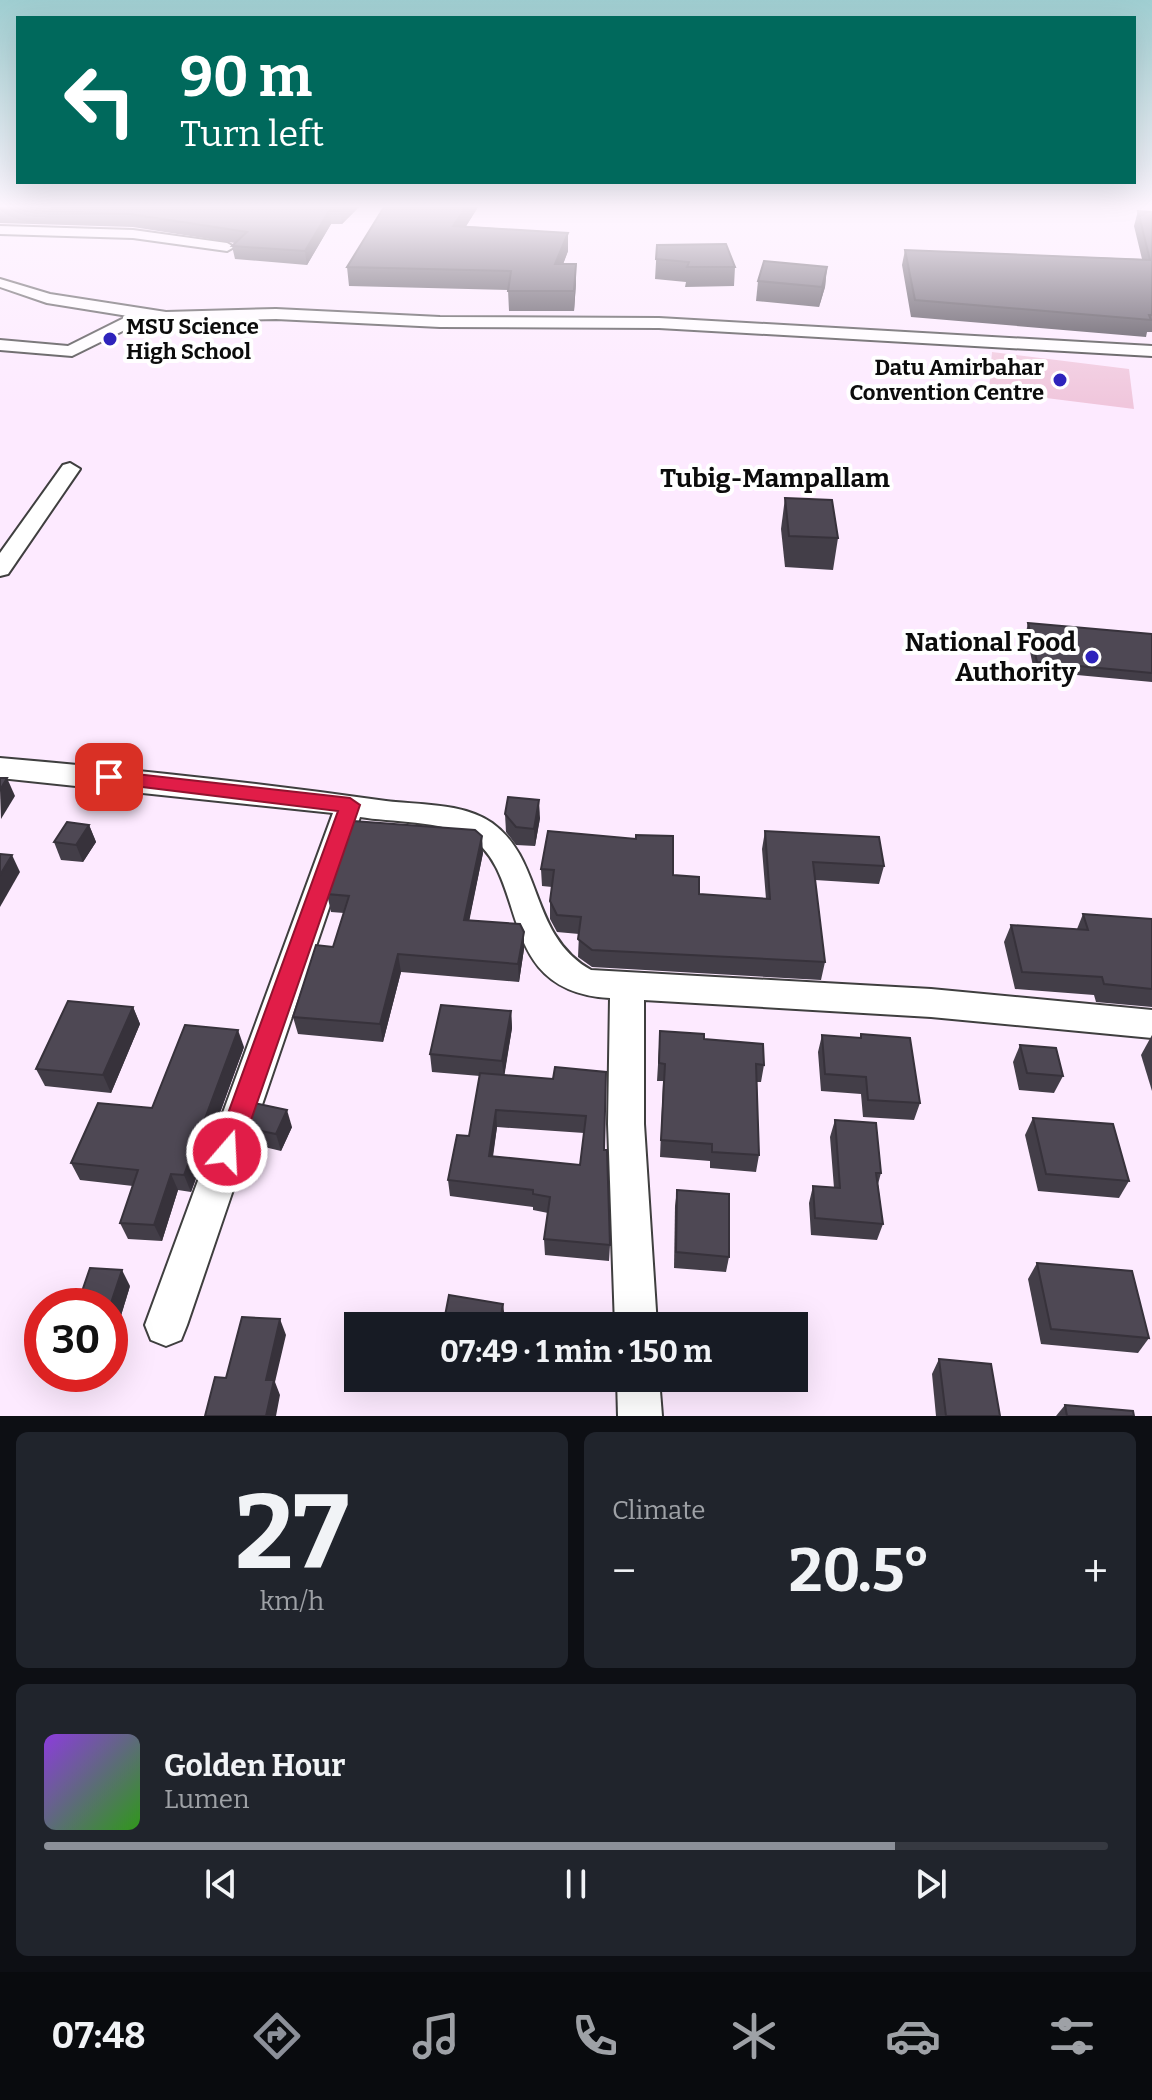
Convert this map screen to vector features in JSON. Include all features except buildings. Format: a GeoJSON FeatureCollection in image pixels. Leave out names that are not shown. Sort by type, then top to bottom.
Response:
{"type":"FeatureCollection","features":[{"type":"Feature","properties":{"kind":"street"},"geometry":{"type":"LineString","coordinates":[[4,283],[47,298],[190,318],[276,314],[440,322],[659,323],[1152,351]]}},
{"type":"Feature","properties":{"kind":"street"},"geometry":{"type":"LineString","coordinates":[[0,345],[55,352],[72,351],[146,313]]}},
{"type":"Feature","properties":{"kind":"street"},"geometry":{"type":"LineString","coordinates":[[0,569],[70,469]]}},
{"type":"Feature","properties":{"kind":"street"},"geometry":{"type":"LineString","coordinates":[[0,768],[350,805],[483,830],[503,859],[543,949],[554,966],[586,983],[931,1003],[1152,1024]]}},
{"type":"Feature","properties":{"kind":"street"},"geometry":{"type":"LineString","coordinates":[[166,1325],[350,805]]}},
{"type":"Feature","properties":{"kind":"street"},"geometry":{"type":"LineString","coordinates":[[627,986],[626,1124],[635,1312]]}},
{"type":"Feature","properties":{"kind":"street"},"geometry":{"type":"LineString","coordinates":[[639,1392],[640,1416]]}},
{"type":"Feature","properties":{"kind":"shaded area","name":"Datu Amirbahar Convention Centre"},"geometry":{"type":"Polygon","coordinates":[[[992,352],[1129,369],[1134,409],[989,391],[992,352]]]}},
{"type":"Feature","properties":{"kind":"place","name":"MSU Science High School"},"geometry":{"type":"Point","coordinates":[110,339]}},
{"type":"Feature","properties":{"kind":"place","name":"Datu Amirbahar Convention Centre"},"geometry":{"type":"Point","coordinates":[1060,380]}},
{"type":"Feature","properties":{"kind":"place","name":"National Food Authority"},"geometry":{"type":"Point","coordinates":[1092,657]}},
{"type":"Feature","properties":{"kind":"district","name":"Tubig-Mampallam"},"geometry":{"type":"Point","coordinates":[775,478]}},
{"type":"Feature","properties":{"kind":"route"},"geometry":{"type":"LineString","coordinates":[[109,777],[350,805],[227,1152]]}}]}
